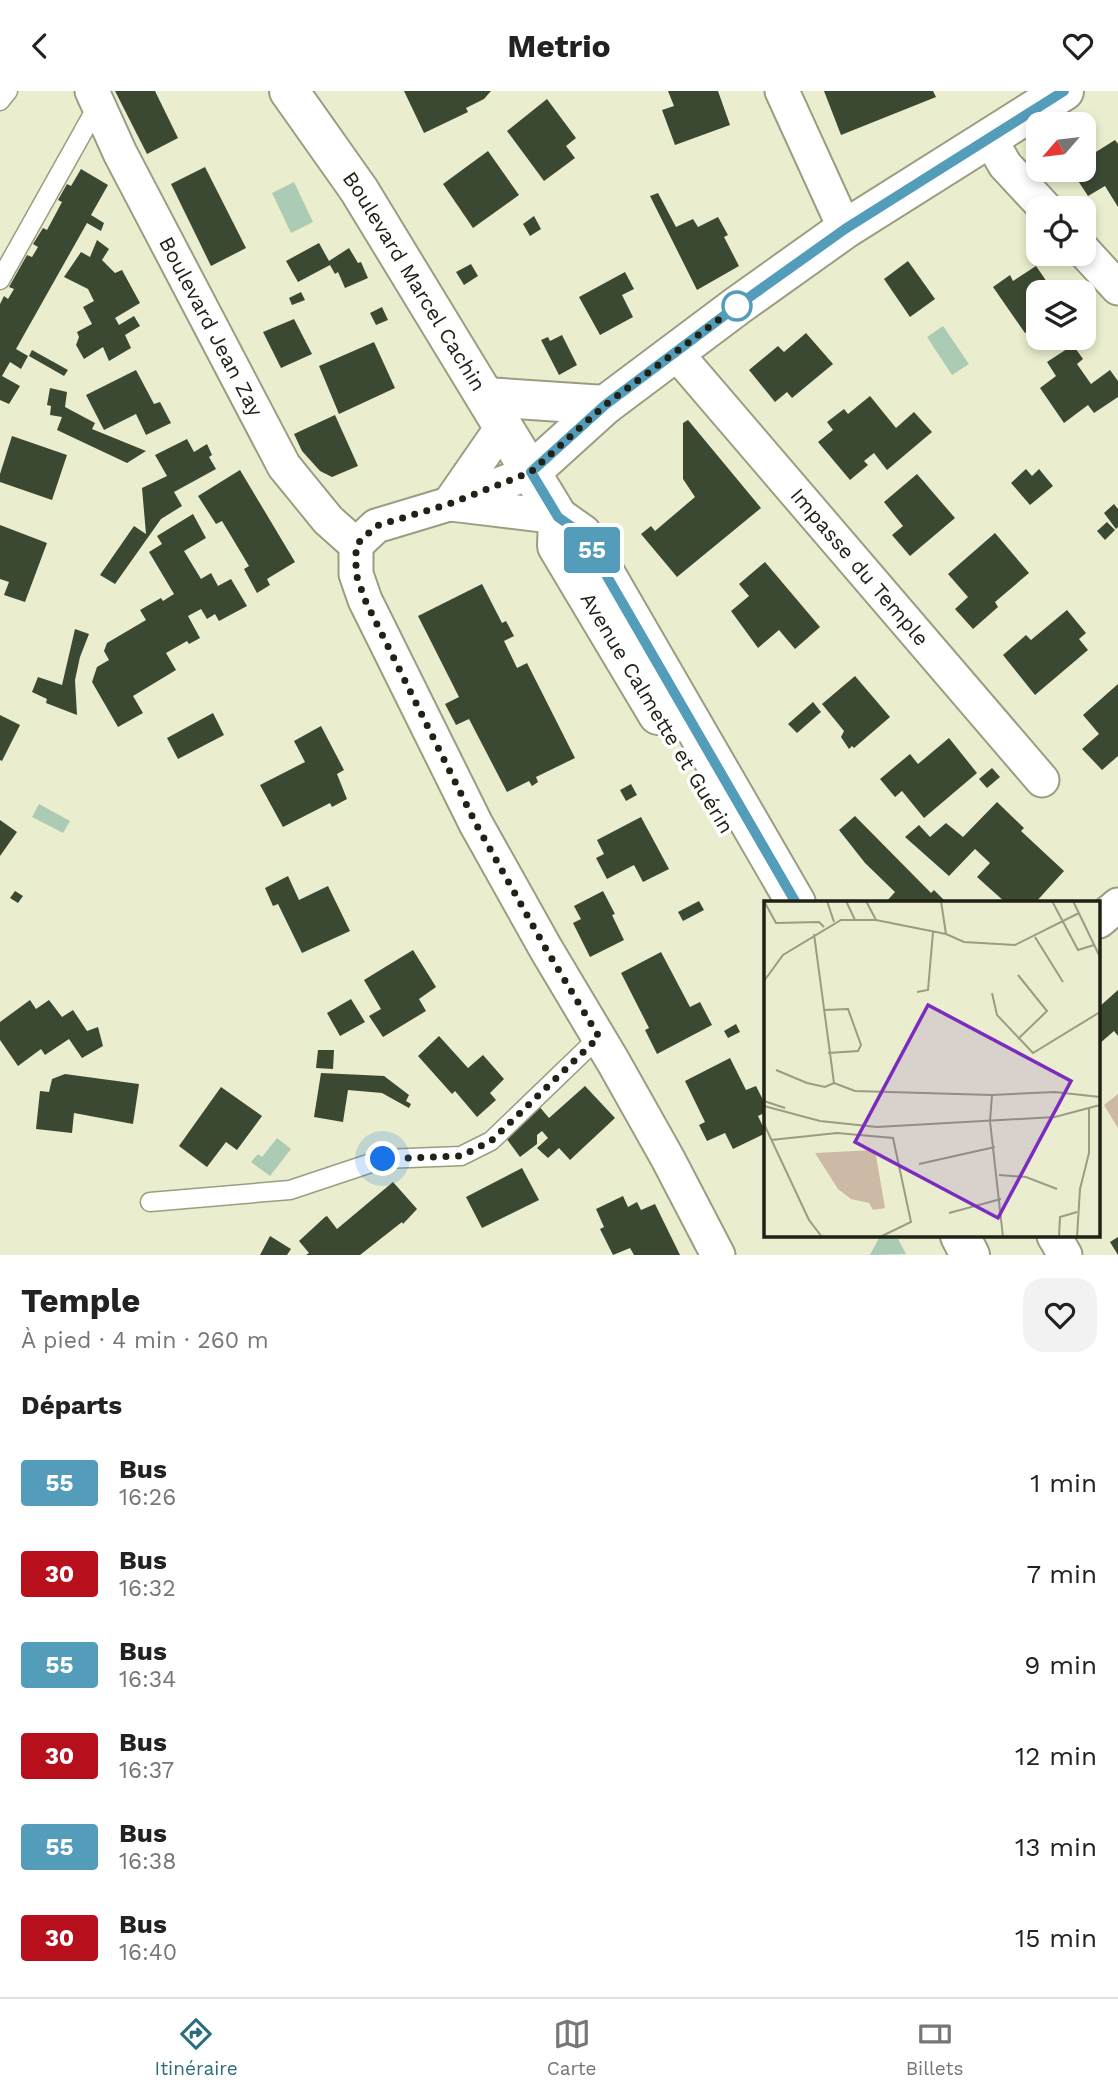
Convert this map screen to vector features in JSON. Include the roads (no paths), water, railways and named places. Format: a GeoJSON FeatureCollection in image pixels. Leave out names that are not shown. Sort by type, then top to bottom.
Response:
{"type":"FeatureCollection","features":[{"type":"Feature","properties":{"kind":"main road"},"geometry":{"type":"LineString","coordinates":[[531,472],[605,405],[737,306],[845,229],[1064,91]]}},
{"type":"Feature","properties":{"kind":"main road","name":"Boulevard Marcel Cachin"},"geometry":{"type":"LineString","coordinates":[[287,92],[359,190],[531,472]]}},
{"type":"Feature","properties":{"kind":"main road"},"geometry":{"type":"LineString","coordinates":[[495,412],[605,405]]}},
{"type":"Feature","properties":{"kind":"main road","name":"Avenue Calmette et Guérin"},"geometry":{"type":"LineString","coordinates":[[531,472],[558,517],[586,540],[795,901]]}},
{"type":"Feature","properties":{"kind":"main road","name":"Avenue Calmette et Guérin"},"geometry":{"type":"LineString","coordinates":[[558,517],[557,546],[771,901]]}},
{"type":"Feature","properties":{"kind":"main road"},"geometry":{"type":"LineString","coordinates":[[961,1237],[970,1255]]}},
{"type":"Feature","properties":{"kind":"main road"},"geometry":{"type":"LineString","coordinates":[[980,1237],[989,1255]]}},
{"type":"Feature","properties":{"kind":"street"},"geometry":{"type":"LineString","coordinates":[[782,91],[845,229]]}},
{"type":"Feature","properties":{"kind":"street","name":"Boulevard Jean Zay"},"geometry":{"type":"LineString","coordinates":[[95,98],[120,153],[284,466],[328,520],[356,545]]}},
{"type":"Feature","properties":{"kind":"street"},"geometry":{"type":"LineString","coordinates":[[989,137],[1005,165],[1034,196]]}},
{"type":"Feature","properties":{"kind":"street"},"geometry":{"type":"LineString","coordinates":[[1096,264],[1118,288]]}},
{"type":"Feature","properties":{"kind":"street","name":"Impasse du Temple"},"geometry":{"type":"LineString","coordinates":[[676,353],[1042,781]]}},
{"type":"Feature","properties":{"kind":"street"},"geometry":{"type":"LineString","coordinates":[[449,504],[495,412]]}},
{"type":"Feature","properties":{"kind":"street"},"geometry":{"type":"LineString","coordinates":[[531,472],[449,504],[376,526],[356,545],[356,574],[365,600],[476,824],[668,1159],[718,1255]]}},
{"type":"Feature","properties":{"kind":"street"},"geometry":{"type":"LineString","coordinates":[[449,504],[558,517]]}},
{"type":"Feature","properties":{"kind":"street"},"geometry":{"type":"LineString","coordinates":[[1100,920],[1118,905]]}},
{"type":"Feature","properties":{"kind":"street"},"geometry":{"type":"LineString","coordinates":[[1055,1237],[1065,1255]]}},
{"type":"Feature","properties":{"kind":"lane"},"geometry":{"type":"LineString","coordinates":[[0,101],[8,91]]}},
{"type":"Feature","properties":{"kind":"lane"},"geometry":{"type":"LineString","coordinates":[[0,280],[95,98]]}},
{"type":"Feature","properties":{"kind":"lane"},"geometry":{"type":"LineString","coordinates":[[150,1202],[290,1190],[383,1159],[461,1156],[491,1141],[599,1037]]}}]}
